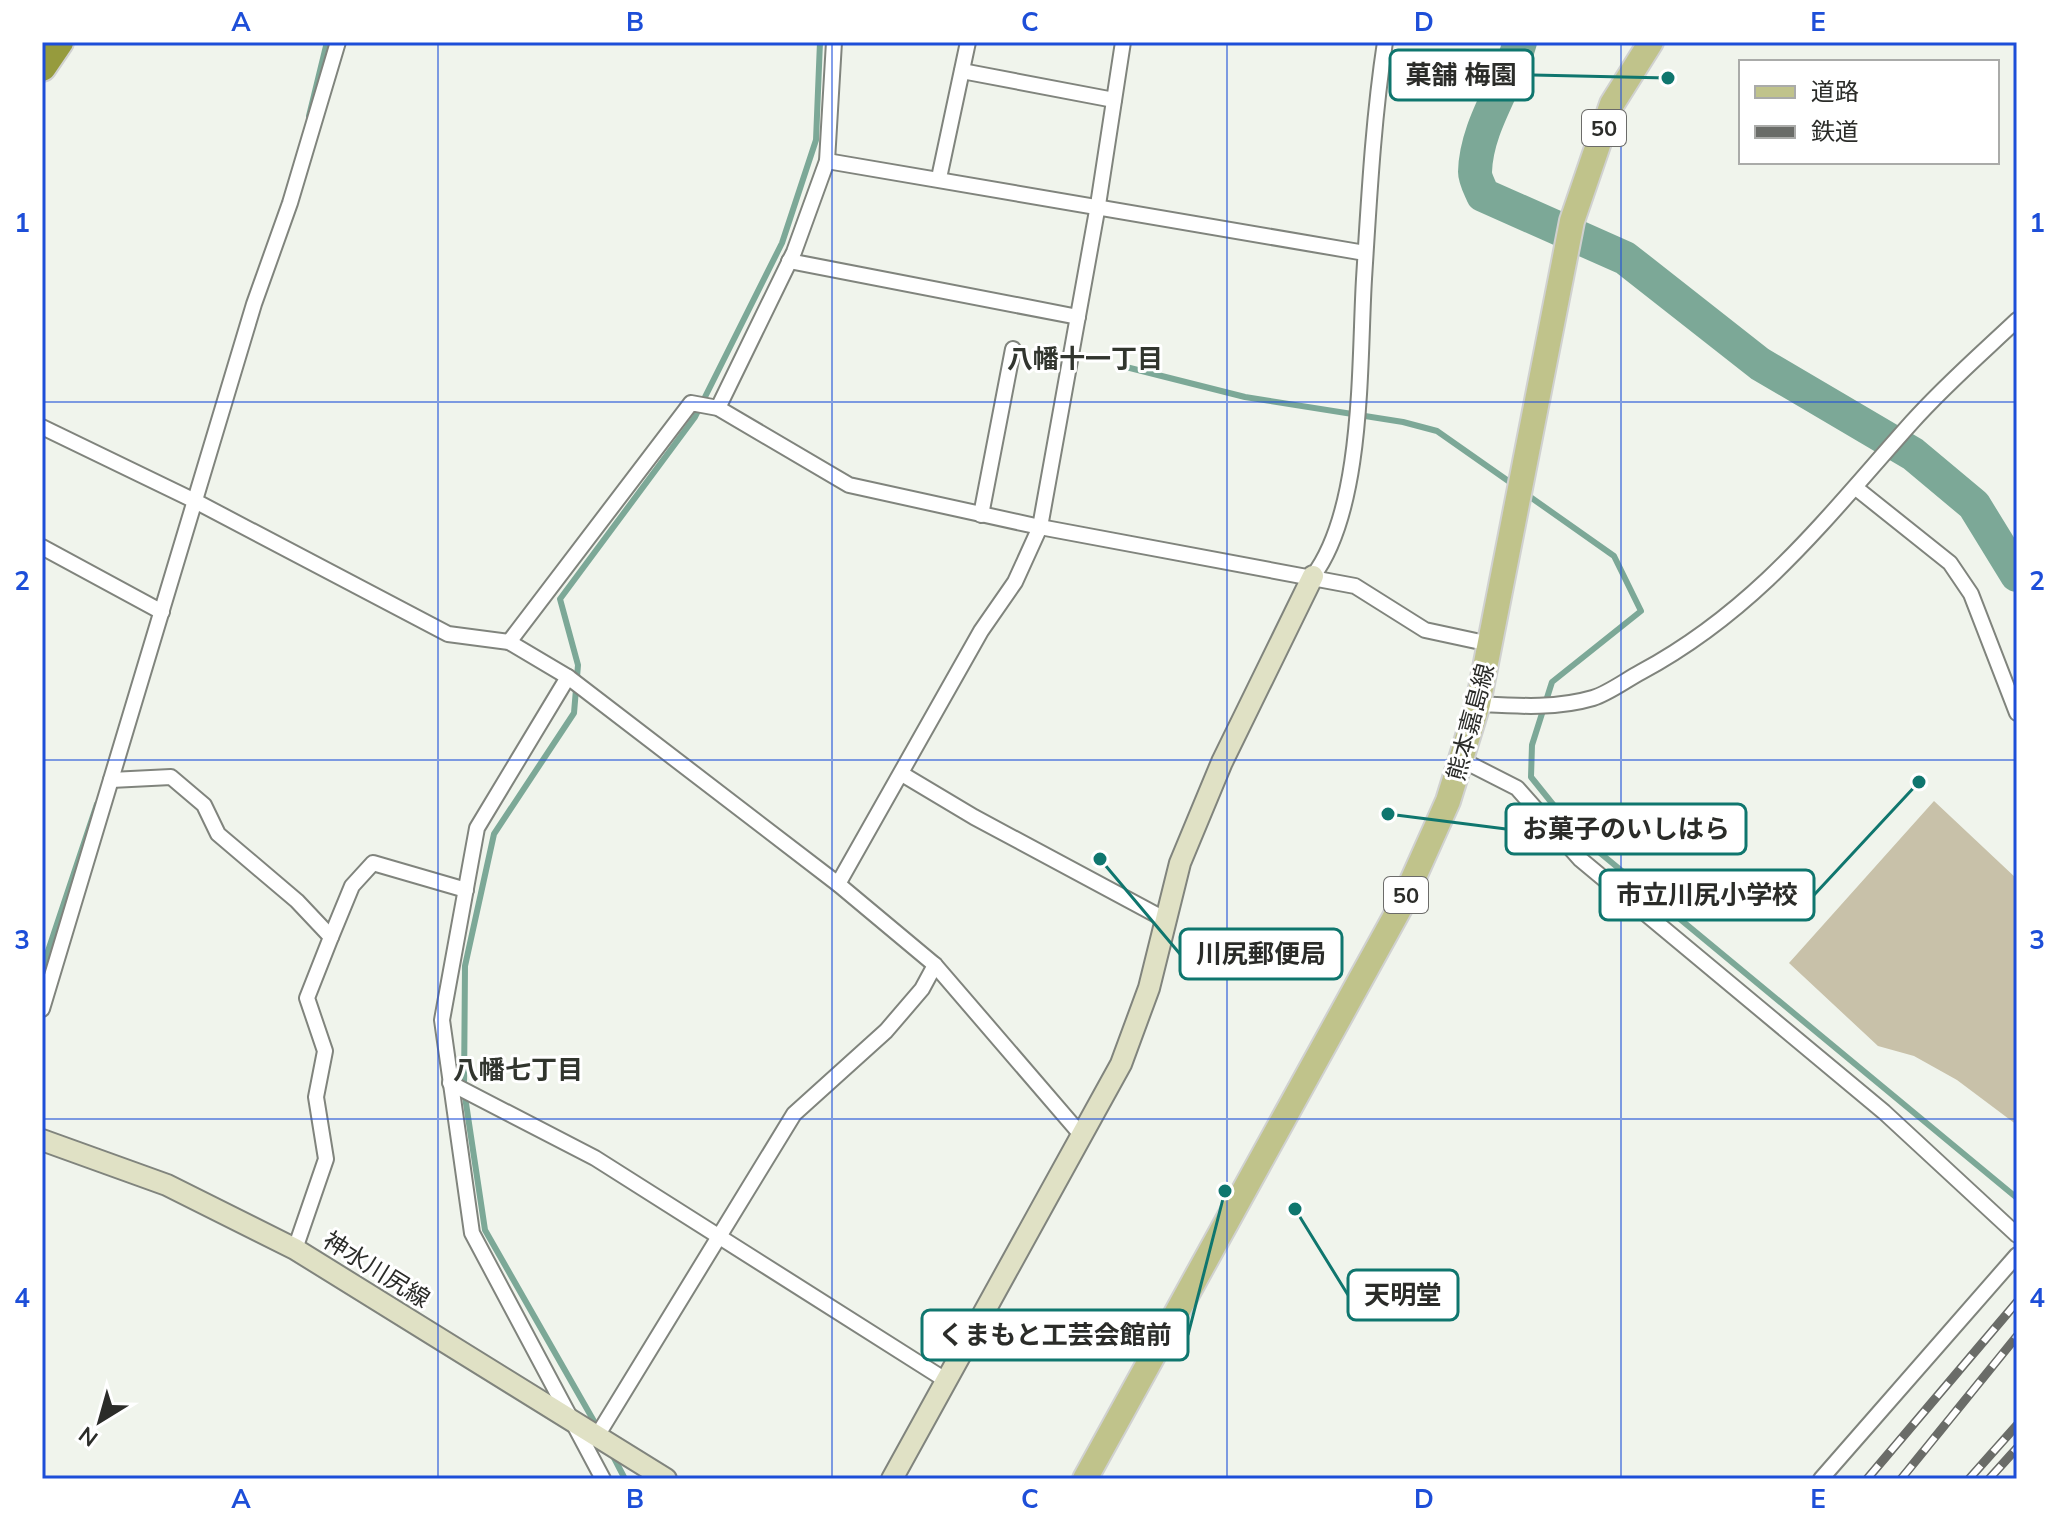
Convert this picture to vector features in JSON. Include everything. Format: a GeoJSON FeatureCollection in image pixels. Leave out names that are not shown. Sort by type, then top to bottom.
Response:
{"type":"FeatureCollection","features":[{"type":"Feature","properties":{"kind":"highway"},"geometry":{"type":"LineString","coordinates":[[42,67],[59,42]]}},
{"type":"Feature","properties":{"kind":"main road","name":"熊本嘉島線"},"geometry":{"type":"LineString","coordinates":[[1085,1479],[1401,906],[1431,844],[1462,760],[1478,704],[1572,221],[1612,104],[1650,42]]}},
{"type":"Feature","properties":{"kind":"street"},"geometry":{"type":"LineString","coordinates":[[42,1009],[338,42]]}},
{"type":"Feature","properties":{"kind":"street"},"geometry":{"type":"LineString","coordinates":[[718,408],[789,261],[827,161],[834,42]]}},
{"type":"Feature","properties":{"kind":"street"},"geometry":{"type":"LineString","coordinates":[[939,178],[968,42]]}},
{"type":"Feature","properties":{"kind":"street"},"geometry":{"type":"LineString","coordinates":[[838,884],[981,631],[1015,582],[1040,527],[1098,205],[1123,42]]}},
{"type":"Feature","properties":{"kind":"street"},"geometry":{"type":"LineString","coordinates":[[892,1479],[1121,1064],[1149,988],[1180,863],[1222,762],[1313,576],[1324,562],[1343,512],[1355,420],[1374,114],[1385,42]]}},
{"type":"Feature","properties":{"kind":"street"},"geometry":{"type":"LineString","coordinates":[[962,71],[1114,100]]}},
{"type":"Feature","properties":{"kind":"street"},"geometry":{"type":"LineString","coordinates":[[827,161],[1365,253]]}},
{"type":"Feature","properties":{"kind":"street"},"geometry":{"type":"LineString","coordinates":[[789,261],[1078,317]]}},
{"type":"Feature","properties":{"kind":"street"},"geometry":{"type":"LineString","coordinates":[[1478,704],[1540,707],[1594,698],[1675,654],[1730,616],[1770,580],[1879,463],[1913,421],[2017,320]]}},
{"type":"Feature","properties":{"kind":"street"},"geometry":{"type":"LineString","coordinates":[[981,515],[1013,349]]}},
{"type":"Feature","properties":{"kind":"street"},"geometry":{"type":"LineString","coordinates":[[509,642],[691,403],[718,408],[849,485],[1040,527],[1355,586],[1425,630],[1490,644]]}},
{"type":"Feature","properties":{"kind":"street"},"geometry":{"type":"LineString","coordinates":[[42,427],[195,501],[448,634],[509,642],[568,677],[838,884],[935,965],[1083,1137]]}},
{"type":"Feature","properties":{"kind":"street"},"geometry":{"type":"LineString","coordinates":[[1856,488],[1950,563],[1971,594],[2017,713]]}},
{"type":"Feature","properties":{"kind":"street"},"geometry":{"type":"LineString","coordinates":[[42,547],[162,612]]}},
{"type":"Feature","properties":{"kind":"street"},"geometry":{"type":"LineString","coordinates":[[568,677],[477,828],[442,1020],[472,1233],[603,1479]]}},
{"type":"Feature","properties":{"kind":"street"},"geometry":{"type":"LineString","coordinates":[[1462,760],[1517,788],[1580,859],[1884,1112],[2017,1235]]}},
{"type":"Feature","properties":{"kind":"street"},"geometry":{"type":"LineString","coordinates":[[902,774],[974,817],[1166,920]]}},
{"type":"Feature","properties":{"kind":"street"},"geometry":{"type":"LineString","coordinates":[[111,780],[171,777],[204,805],[218,834],[297,901],[331,937]]}},
{"type":"Feature","properties":{"kind":"street"},"geometry":{"type":"LineString","coordinates":[[295,1249],[326,1159],[316,1097],[325,1051],[307,998],[352,886],[373,863],[466,890]]}},
{"type":"Feature","properties":{"kind":"street"},"geometry":{"type":"LineString","coordinates":[[597,1436],[794,1114],[886,1031],[922,989],[935,965]]}},
{"type":"Feature","properties":{"kind":"street"},"geometry":{"type":"LineString","coordinates":[[450,1083],[595,1158],[947,1381]]}},
{"type":"Feature","properties":{"kind":"street","name":"神水川尻線"},"geometry":{"type":"LineString","coordinates":[[42,1140],[167,1185],[295,1249],[666,1479]]}},
{"type":"Feature","properties":{"kind":"street"},"geometry":{"type":"LineString","coordinates":[[1821,1479],[2017,1255]]}},
{"type":"Feature","properties":{"kind":"shaded area"},"geometry":{"type":"Polygon","coordinates":[[[1934,801],[2017,879],[2017,1125],[1957,1080],[1914,1056],[1878,1046],[1789,963],[1934,801]]]}},
{"type":"Feature","properties":{"kind":"waterway"},"geometry":{"type":"LineString","coordinates":[[309,116],[327,42]]}},
{"type":"Feature","properties":{"kind":"waterway"},"geometry":{"type":"LineString","coordinates":[[599,1430],[485,1230],[464,1090],[465,966],[494,834],[574,713],[578,665],[560,599],[695,417],[782,243],[816,140],[820,42]]}},
{"type":"Feature","properties":{"kind":"waterway"},"geometry":{"type":"LineString","coordinates":[[1520,42],[1481,138],[1475,175],[1483,195],[1625,258],[1760,364],[1913,454],[1974,505],[2017,575]]}},
{"type":"Feature","properties":{"kind":"waterway"},"geometry":{"type":"LineString","coordinates":[[1122,366],[1245,397],[1403,422],[1437,431],[1514,485]]}},
{"type":"Feature","properties":{"kind":"waterway"},"geometry":{"type":"LineString","coordinates":[[1526,494],[1614,556],[1641,611],[1552,682],[1532,745],[1531,777],[1576,833],[2017,1198]]}},
{"type":"Feature","properties":{"kind":"waterway"},"geometry":{"type":"LineString","coordinates":[[42,984],[43,966],[97,804]]}},
{"type":"Feature","properties":{"kind":"waterway"},"geometry":{"type":"LineString","coordinates":[[612,1454],[625,1479]]}},
{"type":"Feature","properties":{"kind":"railway"},"geometry":{"type":"LineString","coordinates":[[1867,1479],[2017,1302]]}},
{"type":"Feature","properties":{"kind":"railway"},"geometry":{"type":"LineString","coordinates":[[1901,1479],[2017,1336]]}},
{"type":"Feature","properties":{"kind":"railway"},"geometry":{"type":"LineString","coordinates":[[1969,1479],[2017,1425]]}},
{"type":"Feature","properties":{"kind":"railway"},"geometry":{"type":"LineString","coordinates":[[1989,1479],[2017,1448]]}},
{"type":"Feature","properties":{"kind":"place","name":"菓舗 梅園"},"geometry":{"type":"Point","coordinates":[1668,78]}},
{"type":"Feature","properties":{"kind":"place","name":"市立川尻小学校"},"geometry":{"type":"Point","coordinates":[1919,782]}},
{"type":"Feature","properties":{"kind":"place","name":"お菓子のいしはら"},"geometry":{"type":"Point","coordinates":[1388,814]}},
{"type":"Feature","properties":{"kind":"place","name":"川尻郵便局"},"geometry":{"type":"Point","coordinates":[1100,859]}},
{"type":"Feature","properties":{"kind":"place","name":"くまもと工芸会館前"},"geometry":{"type":"Point","coordinates":[1225,1191]}},
{"type":"Feature","properties":{"kind":"place","name":"天明堂"},"geometry":{"type":"Point","coordinates":[1295,1209]}},
{"type":"Feature","properties":{"kind":"district","name":"八幡十一丁目"},"geometry":{"type":"Point","coordinates":[1085,358]}},
{"type":"Feature","properties":{"kind":"district","name":"八幡七丁目"},"geometry":{"type":"Point","coordinates":[518,1069]}}]}
